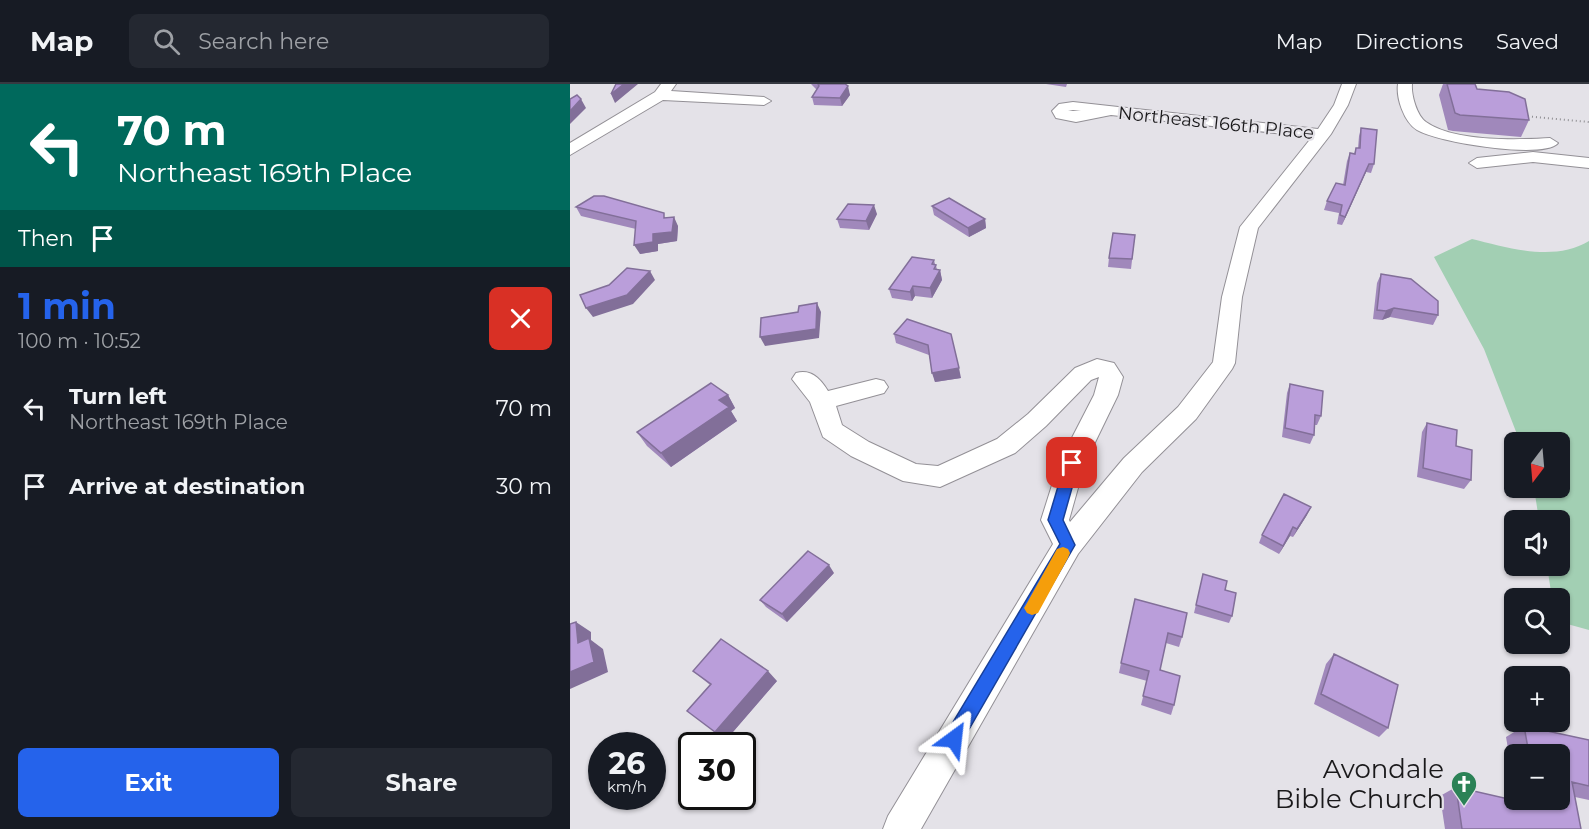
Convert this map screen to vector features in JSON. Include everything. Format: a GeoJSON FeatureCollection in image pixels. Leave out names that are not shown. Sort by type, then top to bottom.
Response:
{"type":"FeatureCollection","features":[{"type":"Feature","properties":{"kind":"street"},"geometry":{"type":"LineString","coordinates":[[901,829],[1068,545],[1133,465],[1187,413],[1224,363],[1232,297],[1249,227],[1323,134],[1341,105],[1349,84]]}},
{"type":"Feature","properties":{"kind":"street"},"geometry":{"type":"LineString","coordinates":[[1405,84],[1404,89],[1411,112],[1420,125],[1436,133],[1483,141],[1530,145],[1550,143]]}},
{"type":"Feature","properties":{"kind":"street"},"geometry":{"type":"LineString","coordinates":[[570,150],[665,89],[764,101]]}},
{"type":"Feature","properties":{"kind":"street","name":"Northeast 166th Place"},"geometry":{"type":"LineString","coordinates":[[1108,111],[1323,134]]}},
{"type":"Feature","properties":{"kind":"street"},"geometry":{"type":"LineString","coordinates":[[1477,163],[1533,157],[1589,163]]}},
{"type":"Feature","properties":{"kind":"street"},"geometry":{"type":"LineString","coordinates":[[804,379],[814,388],[822,401],[832,430],[860,449],[912,474],[940,477],[1006,446],[1037,420],[1083,374],[1097,367],[1106,369],[1111,377],[1106,395],[1072,463],[1055,520],[1068,545]]}},
{"type":"Feature","properties":{"kind":"street"},"geometry":{"type":"LineString","coordinates":[[822,401],[876,387]]}},
{"type":"Feature","properties":{"kind":"path"},"geometry":{"type":"LineString","coordinates":[[1522,116],[1589,123]]}},
{"type":"Feature","properties":{"kind":"green space"},"geometry":{"type":"Polygon","coordinates":[[[1472,239],[1516,249],[1547,252],[1561,251],[1589,241],[1589,630],[1570,625],[1570,588],[1550,588],[1549,576],[1570,576],[1570,510],[1537,510],[1536,498],[1570,498],[1570,432],[1516,432],[1484,349],[1434,257],[1472,239]]]}},
{"type":"Feature","properties":{"kind":"building"},"geometry":{"type":"Polygon","coordinates":[[[616,84],[624,84],[611,94],[616,84]]]}},
{"type":"Feature","properties":{"kind":"building"},"geometry":{"type":"Polygon","coordinates":[[[818,84],[848,86],[840,98],[812,97],[818,84]]]}},
{"type":"Feature","properties":{"kind":"building"},"geometry":{"type":"Polygon","coordinates":[[[1447,84],[1475,84],[1477,89],[1509,92],[1525,99],[1529,120],[1455,113],[1447,84]]]}},
{"type":"Feature","properties":{"kind":"building"},"geometry":{"type":"Polygon","coordinates":[[[577,95],[581,99],[570,111],[570,99],[577,95]]]}},
{"type":"Feature","properties":{"kind":"building"},"geometry":{"type":"Polygon","coordinates":[[[1361,128],[1377,130],[1374,164],[1369,164],[1345,217],[1340,215],[1342,205],[1327,201],[1336,183],[1345,185],[1350,153],[1355,154],[1356,148],[1360,148],[1361,128]]]}},
{"type":"Feature","properties":{"kind":"building"},"geometry":{"type":"Polygon","coordinates":[[[594,196],[604,196],[664,213],[664,218],[674,217],[672,232],[653,234],[653,242],[634,245],[636,221],[576,207],[594,196]]]}},
{"type":"Feature","properties":{"kind":"building"},"geometry":{"type":"Polygon","coordinates":[[[949,198],[985,219],[968,228],[932,206],[949,198]]]}},
{"type":"Feature","properties":{"kind":"building"},"geometry":{"type":"Polygon","coordinates":[[[848,204],[874,205],[866,221],[837,219],[848,204]]]}},
{"type":"Feature","properties":{"kind":"building"},"geometry":{"type":"Polygon","coordinates":[[[1113,233],[1135,235],[1132,259],[1109,258],[1113,233]]]}},
{"type":"Feature","properties":{"kind":"building"},"geometry":{"type":"Polygon","coordinates":[[[912,257],[934,260],[932,264],[936,265],[934,269],[940,270],[930,288],[913,286],[910,292],[889,289],[912,257]]]}},
{"type":"Feature","properties":{"kind":"building"},"geometry":{"type":"Polygon","coordinates":[[[627,268],[650,271],[627,295],[586,308],[580,295],[609,285],[627,268]]]}},
{"type":"Feature","properties":{"kind":"building"},"geometry":{"type":"Polygon","coordinates":[[[1381,274],[1411,279],[1438,301],[1438,315],[1394,308],[1386,311],[1377,310],[1381,274]]]}},
{"type":"Feature","properties":{"kind":"building"},"geometry":{"type":"Polygon","coordinates":[[[817,303],[816,329],[760,337],[761,318],[798,312],[799,306],[817,303]]]}},
{"type":"Feature","properties":{"kind":"building"},"geometry":{"type":"Polygon","coordinates":[[[907,319],[951,334],[959,368],[932,373],[928,345],[894,334],[907,319]]]}},
{"type":"Feature","properties":{"kind":"building"},"geometry":{"type":"Polygon","coordinates":[[[711,383],[728,395],[719,400],[729,407],[661,453],[637,432],[711,383]]]}},
{"type":"Feature","properties":{"kind":"building"},"geometry":{"type":"Polygon","coordinates":[[[1290,384],[1323,391],[1321,416],[1315,415],[1314,435],[1285,428],[1290,384]]]}},
{"type":"Feature","properties":{"kind":"building"},"geometry":{"type":"Polygon","coordinates":[[[1427,423],[1457,430],[1456,446],[1472,450],[1471,480],[1423,468],[1427,423]]]}},
{"type":"Feature","properties":{"kind":"building"},"geometry":{"type":"Polygon","coordinates":[[[1284,494],[1311,507],[1297,529],[1293,527],[1283,546],[1262,535],[1284,494]]]}},
{"type":"Feature","properties":{"kind":"building"},"geometry":{"type":"Polygon","coordinates":[[[808,551],[829,565],[782,614],[760,600],[808,551]]]}},
{"type":"Feature","properties":{"kind":"building"},"geometry":{"type":"Polygon","coordinates":[[[1203,574],[1227,581],[1225,590],[1236,593],[1232,616],[1196,605],[1203,574]]]}},
{"type":"Feature","properties":{"kind":"building"},"geometry":{"type":"Polygon","coordinates":[[[1135,599],[1187,613],[1182,637],[1168,633],[1160,670],[1180,676],[1174,705],[1143,696],[1149,671],[1121,663],[1135,599]]]}},
{"type":"Feature","properties":{"kind":"building"},"geometry":{"type":"Polygon","coordinates":[[[576,622],[578,643],[589,638],[594,662],[570,672],[570,624],[576,622]]]}},
{"type":"Feature","properties":{"kind":"building"},"geometry":{"type":"Polygon","coordinates":[[[721,639],[768,671],[715,732],[687,711],[711,684],[693,671],[721,639]]]}},
{"type":"Feature","properties":{"kind":"building"},"geometry":{"type":"Polygon","coordinates":[[[1334,654],[1398,685],[1388,728],[1321,694],[1334,654]]]}},
{"type":"Feature","properties":{"kind":"building"},"geometry":{"type":"Polygon","coordinates":[[[1525,732],[1552,732],[1589,740],[1589,786],[1572,782],[1581,829],[1462,829],[1456,787],[1504,798],[1504,810],[1570,810],[1570,744],[1527,744],[1525,732]]]}},
{"type":"Feature","properties":{"kind":"slow traffic"},"geometry":{"type":"LineString","coordinates":[[1032,608],[1063,553]]}},
{"type":"Feature","properties":{"kind":"place","name":"Avondale Bible Church"},"geometry":{"type":"Point","coordinates":[1464,807]}},
{"type":"Feature","properties":{"kind":"route"},"geometry":{"type":"LineString","coordinates":[[954,739],[1068,545],[1055,520],[1072,463]]}}]}
